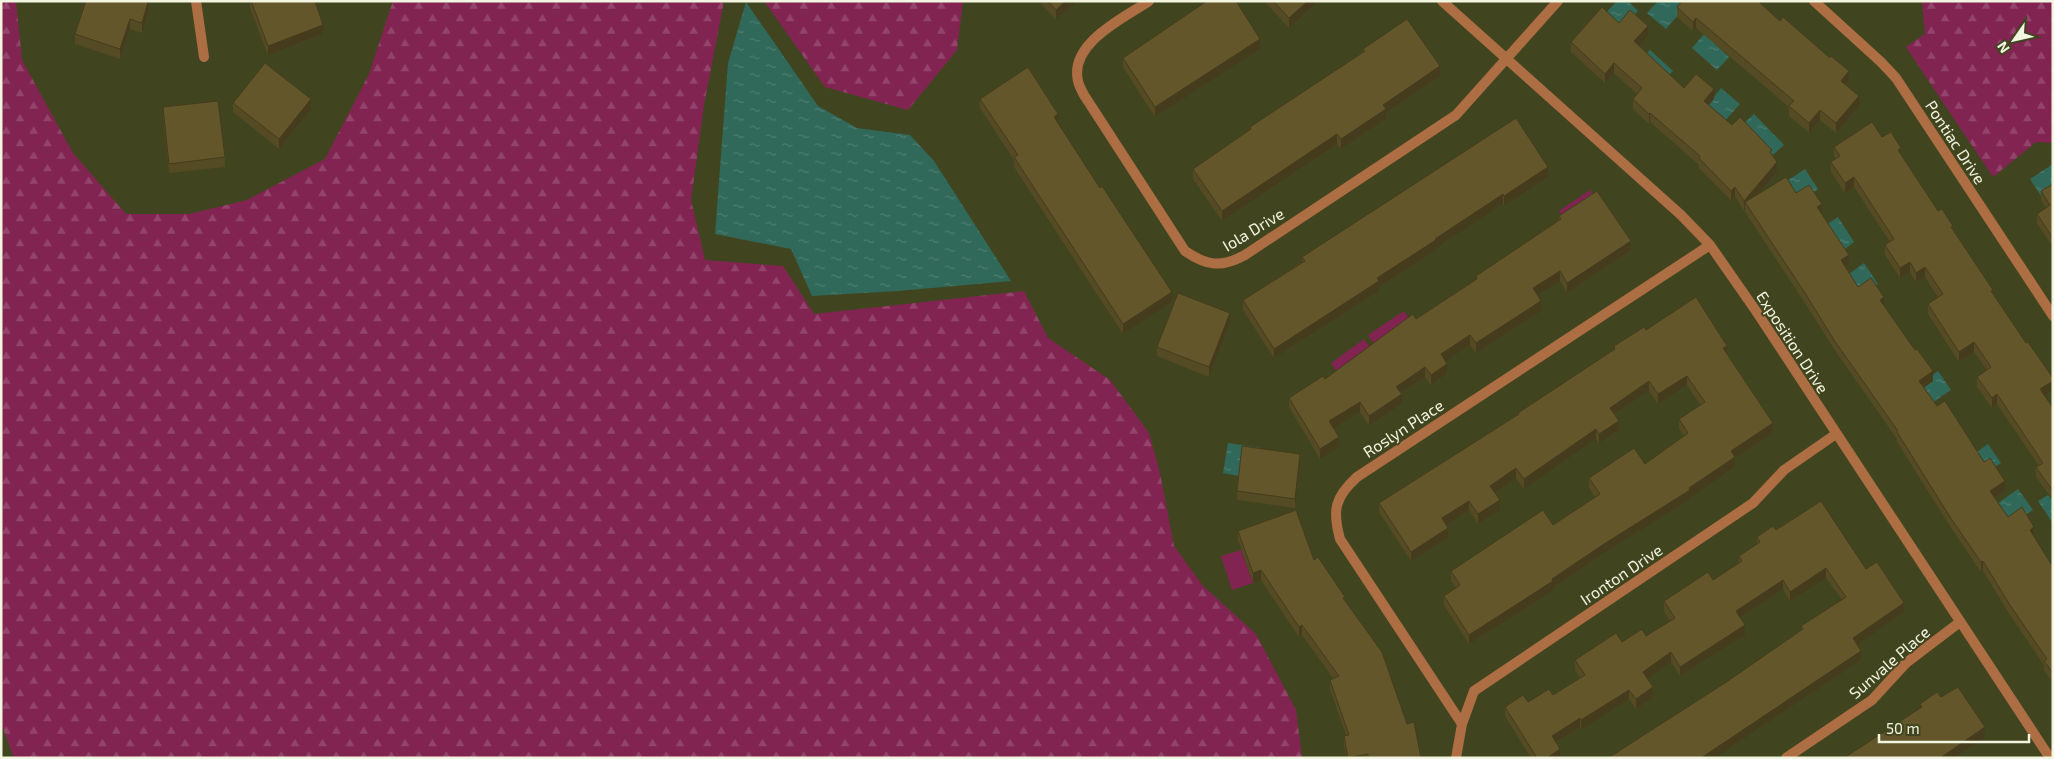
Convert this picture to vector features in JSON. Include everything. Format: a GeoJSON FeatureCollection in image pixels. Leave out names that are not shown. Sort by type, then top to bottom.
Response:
{"type":"FeatureCollection","features":[{"type":"Feature","properties":{"kind":"street"},"geometry":{"type":"LineString","coordinates":[[196,1],[204,57]]}},
{"type":"Feature","properties":{"kind":"street","name":"Iola Drive"},"geometry":{"type":"LineString","coordinates":[[1149,1],[1099,34],[1085,48],[1078,64],[1078,80],[1084,95],[1185,251],[1199,261],[1213,264],[1230,263],[1245,255],[1456,115],[1507,58]]}},
{"type":"Feature","properties":{"kind":"street","name":"Exposition Drive"},"geometry":{"type":"LineString","coordinates":[[1442,1],[1658,192],[1710,245],[1756,311],[2050,758]]}},
{"type":"Feature","properties":{"kind":"street"},"geometry":{"type":"LineString","coordinates":[[1507,58],[1558,1]]}},
{"type":"Feature","properties":{"kind":"street","name":"Pontiac Drive"},"geometry":{"type":"LineString","coordinates":[[1814,1],[1896,78],[2053,316]]}},
{"type":"Feature","properties":{"kind":"street","name":"Roslyn Place"},"geometry":{"type":"LineString","coordinates":[[1462,724],[1340,539],[1336,523],[1339,499],[1345,488],[1363,473],[1710,245]]}},
{"type":"Feature","properties":{"kind":"street","name":"Ironton Drive"},"geometry":{"type":"LineString","coordinates":[[1456,758],[1462,724],[1474,691],[1753,503],[1784,470],[1836,434]]}},
{"type":"Feature","properties":{"kind":"street","name":"Sunvale Place"},"geometry":{"type":"LineString","coordinates":[[1786,758],[1872,700],[1906,663],[1960,622]]}},
{"type":"Feature","properties":{"kind":"green space"},"geometry":{"type":"Polygon","coordinates":[[[1,1],[16,1],[22,60],[73,153],[126,214],[189,214],[247,200],[325,159],[369,74],[393,1],[724,1],[704,105],[691,200],[705,260],[783,266],[814,314],[1024,291],[1048,338],[1110,380],[1149,433],[1160,473],[1174,546],[1203,586],[1256,634],[1296,710],[1302,758],[14,758],[1,723],[1,1]]]}},
{"type":"Feature","properties":{"kind":"green space"},"geometry":{"type":"Polygon","coordinates":[[[764,1],[963,1],[957,50],[908,110],[825,87],[764,1]]]}},
{"type":"Feature","properties":{"kind":"green space"},"geometry":{"type":"Polygon","coordinates":[[[1922,1],[2053,1],[2053,143],[2036,142],[1993,177],[1906,47],[1925,34],[1922,1]]]}},
{"type":"Feature","properties":{"kind":"green space"},"geometry":{"type":"Polygon","coordinates":[[[1590,190],[1597,201],[1566,222],[1559,211],[1590,190]]]}},
{"type":"Feature","properties":{"kind":"green space"},"geometry":{"type":"Polygon","coordinates":[[[1404,311],[1413,324],[1381,354],[1368,335],[1404,311]]]}},
{"type":"Feature","properties":{"kind":"green space"},"geometry":{"type":"Polygon","coordinates":[[[1364,339],[1374,353],[1340,377],[1331,363],[1364,339]]]}},
{"type":"Feature","properties":{"kind":"green space"},"geometry":{"type":"Polygon","coordinates":[[[1241,550],[1253,583],[1232,590],[1221,556],[1241,550]]]}},
{"type":"Feature","properties":{"kind":"water"},"geometry":{"type":"Polygon","coordinates":[[[1617,1],[1628,1],[1638,11],[1619,32],[1602,17],[1617,1]]]}},
{"type":"Feature","properties":{"kind":"water"},"geometry":{"type":"Polygon","coordinates":[[[1658,1],[1681,1],[1686,6],[1666,29],[1647,13],[1658,1]]]}},
{"type":"Feature","properties":{"kind":"water"},"geometry":{"type":"Polygon","coordinates":[[[746,2],[818,106],[857,128],[910,135],[934,161],[1011,281],[812,296],[791,249],[715,234],[728,63],[746,2]]]}},
{"type":"Feature","properties":{"kind":"water"},"geometry":{"type":"Polygon","coordinates":[[[1704,34],[1729,57],[1717,70],[1692,48],[1704,34]]]}},
{"type":"Feature","properties":{"kind":"water"},"geometry":{"type":"Polygon","coordinates":[[[1650,50],[1673,71],[1665,79],[1642,58],[1650,50]]]}},
{"type":"Feature","properties":{"kind":"water"},"geometry":{"type":"Polygon","coordinates":[[[1721,88],[1740,104],[1721,125],[1704,110],[1721,88]]]}},
{"type":"Feature","properties":{"kind":"water"},"geometry":{"type":"Polygon","coordinates":[[[1754,114],[1784,145],[1770,157],[1740,127],[1754,114]]]}},
{"type":"Feature","properties":{"kind":"water"},"geometry":{"type":"Polygon","coordinates":[[[2053,164],[2053,193],[2043,199],[2030,179],[2053,164]]]}},
{"type":"Feature","properties":{"kind":"water"},"geometry":{"type":"Polygon","coordinates":[[[1805,169],[1818,189],[1797,203],[1784,183],[1805,169]]]}},
{"type":"Feature","properties":{"kind":"water"},"geometry":{"type":"Polygon","coordinates":[[[1838,217],[1854,242],[1841,252],[1824,226],[1838,217]]]}},
{"type":"Feature","properties":{"kind":"water"},"geometry":{"type":"Polygon","coordinates":[[[1864,263],[1878,284],[1858,297],[1845,277],[1864,263]]]}},
{"type":"Feature","properties":{"kind":"water"},"geometry":{"type":"Polygon","coordinates":[[[1938,371],[1951,390],[1929,405],[1919,391],[1933,381],[1930,377],[1938,371]]]}},
{"type":"Feature","properties":{"kind":"water"},"geometry":{"type":"Polygon","coordinates":[[[1228,443],[1261,448],[1259,458],[1239,476],[1223,473],[1228,443]]]}},
{"type":"Feature","properties":{"kind":"water"},"geometry":{"type":"Polygon","coordinates":[[[1988,444],[2001,463],[1991,469],[1970,457],[1988,444]]]}},
{"type":"Feature","properties":{"kind":"water"},"geometry":{"type":"Polygon","coordinates":[[[2018,489],[2033,510],[2008,526],[1994,506],[2018,489]]]}},
{"type":"Feature","properties":{"kind":"water"},"geometry":{"type":"Polygon","coordinates":[[[2048,495],[2053,501],[2052,522],[2038,501],[2048,495]]]}},
{"type":"Feature","properties":{"kind":"building"},"geometry":{"type":"Polygon","coordinates":[[[86,1],[148,2],[142,23],[130,19],[120,49],[75,34],[86,1]]]}},
{"type":"Feature","properties":{"kind":"building"},"geometry":{"type":"Polygon","coordinates":[[[251,1],[315,1],[323,25],[268,46],[251,1]]]}},
{"type":"Feature","properties":{"kind":"building"},"geometry":{"type":"Polygon","coordinates":[[[1048,1],[1066,1],[1056,10],[1048,1]]]}},
{"type":"Feature","properties":{"kind":"building"},"geometry":{"type":"Polygon","coordinates":[[[1207,1],[1236,1],[1260,39],[1155,107],[1123,58],[1207,1]]]}},
{"type":"Feature","properties":{"kind":"building"},"geometry":{"type":"Polygon","coordinates":[[[1273,1],[1308,1],[1289,18],[1273,1]]]}},
{"type":"Feature","properties":{"kind":"building"},"geometry":{"type":"Polygon","coordinates":[[[1682,1],[1758,1],[1780,21],[1783,17],[1830,58],[1831,56],[1849,71],[1841,81],[1859,96],[1836,123],[1820,110],[1809,123],[1789,106],[1794,101],[1696,18],[1693,22],[1677,7],[1682,1]]]}},
{"type":"Feature","properties":{"kind":"building"},"geometry":{"type":"Polygon","coordinates":[[[1602,7],[1619,23],[1630,10],[1648,26],[1634,41],[1684,88],[1696,74],[1714,89],[1704,101],[1732,125],[1740,117],[1772,150],[1770,152],[1777,162],[1744,201],[1735,187],[1731,191],[1699,158],[1700,156],[1633,99],[1642,88],[1614,63],[1605,74],[1571,42],[1602,7]]]}},
{"type":"Feature","properties":{"kind":"building"},"geometry":{"type":"Polygon","coordinates":[[[1407,19],[1440,66],[1383,105],[1386,109],[1341,139],[1337,134],[1222,211],[1193,169],[1251,129],[1250,127],[1365,51],[1363,49],[1407,19]]]}},
{"type":"Feature","properties":{"kind":"building"},"geometry":{"type":"Polygon","coordinates":[[[265,63],[311,99],[279,139],[233,103],[265,63]]]}},
{"type":"Feature","properties":{"kind":"building"},"geometry":{"type":"Polygon","coordinates":[[[1028,67],[1058,114],[1054,117],[1100,188],[1102,186],[1172,292],[1123,324],[1014,157],[1018,155],[980,99],[1028,67]]]}},
{"type":"Feature","properties":{"kind":"building"},"geometry":{"type":"Polygon","coordinates":[[[218,101],[225,157],[169,164],[163,107],[218,101]]]}},
{"type":"Feature","properties":{"kind":"building"},"geometry":{"type":"Polygon","coordinates":[[[1516,118],[1548,167],[1435,239],[1377,278],[1379,281],[1274,349],[1243,300],[1305,261],[1302,257],[1516,118]]]}},
{"type":"Feature","properties":{"kind":"building"},"geometry":{"type":"Polygon","coordinates":[[[1872,122],[1882,137],[1891,132],[1901,148],[1898,150],[1938,211],[1942,209],[1953,226],[1951,227],[1993,290],[1991,291],[2026,343],[2028,342],[2053,378],[2053,381],[2040,389],[2053,408],[2053,491],[2036,467],[2043,463],[1997,394],[1992,398],[1977,377],[1991,367],[1974,342],[1959,352],[1928,304],[1943,294],[1925,267],[1916,273],[1910,262],[1900,268],[1885,245],[1894,239],[1854,177],[1845,183],[1831,162],[1840,156],[1834,147],[1872,122]]]}},
{"type":"Feature","properties":{"kind":"building"},"geometry":{"type":"Polygon","coordinates":[[[1786,177],[1796,193],[1809,185],[1822,204],[1817,207],[1849,255],[1841,260],[1858,287],[1871,278],[1884,297],[1880,300],[1915,350],[1917,349],[1933,371],[1919,381],[1937,406],[1945,401],[1984,462],[1990,458],[2005,481],[1990,491],[2008,517],[2022,507],[2034,527],[2030,530],[2053,567],[2053,673],[2044,661],[2047,659],[1983,561],[1981,562],[1950,517],[1898,431],[1834,340],[1745,202],[1786,177]]]}},
{"type":"Feature","properties":{"kind":"building"},"geometry":{"type":"Polygon","coordinates":[[[2053,184],[2053,238],[2037,214],[2050,205],[2041,191],[2053,184]]]}},
{"type":"Feature","properties":{"kind":"building"},"geometry":{"type":"Polygon","coordinates":[[[1597,191],[1631,241],[1567,283],[1560,271],[1533,288],[1541,301],[1476,343],[1470,335],[1441,354],[1447,364],[1431,375],[1425,367],[1396,387],[1402,394],[1369,416],[1360,402],[1329,421],[1339,437],[1320,449],[1289,398],[1323,376],[1325,379],[1413,314],[1416,319],[1477,279],[1476,276],[1561,219],[1559,216],[1597,191]]]}},
{"type":"Feature","properties":{"kind":"building"},"geometry":{"type":"Polygon","coordinates":[[[1178,293],[1230,313],[1209,367],[1157,347],[1178,293]]]}},
{"type":"Feature","properties":{"kind":"building"},"geometry":{"type":"Polygon","coordinates":[[[1696,297],[1727,346],[1723,348],[1773,423],[1731,451],[1735,457],[1689,488],[1690,490],[1604,544],[1552,579],[1553,581],[1469,635],[1444,596],[1460,585],[1451,571],[1543,510],[1553,525],[1600,494],[1589,478],[1634,448],[1645,464],[1688,433],[1679,419],[1705,402],[1687,376],[1658,394],[1649,381],[1610,408],[1619,421],[1599,434],[1596,429],[1524,479],[1516,468],[1490,486],[1500,500],[1478,514],[1469,501],[1442,518],[1448,528],[1411,552],[1379,503],[1519,414],[1615,349],[1614,346],[1644,327],[1646,330],[1696,297]]]}},
{"type":"Feature","properties":{"kind":"building"},"geometry":{"type":"Polygon","coordinates":[[[1242,446],[1300,454],[1295,499],[1237,491],[1242,446]]]}},
{"type":"Feature","properties":{"kind":"building"},"geometry":{"type":"Polygon","coordinates":[[[1821,501],[1866,569],[1877,562],[1904,603],[1853,638],[1861,651],[1701,758],[1608,758],[1725,683],[1803,629],[1801,626],[1846,597],[1826,568],[1790,592],[1783,580],[1736,611],[1745,625],[1680,667],[1671,652],[1643,672],[1653,687],[1636,699],[1629,690],[1581,720],[1580,718],[1552,736],[1560,749],[1547,758],[1537,758],[1505,707],[1523,695],[1528,702],[1549,689],[1553,695],[1585,675],[1575,660],[1616,633],[1622,642],[1642,629],[1646,636],[1675,618],[1664,601],[1708,572],[1713,580],[1742,561],[1739,556],[1760,542],[1757,537],[1773,526],[1776,530],[1821,501]]]}},
{"type":"Feature","properties":{"kind":"building"},"geometry":{"type":"Polygon","coordinates":[[[1296,510],[1314,560],[1318,557],[1345,597],[1343,598],[1382,652],[1407,724],[1414,722],[1421,758],[1368,758],[1368,754],[1348,758],[1344,736],[1349,735],[1330,680],[1339,676],[1302,625],[1299,627],[1261,570],[1253,573],[1238,531],[1296,510]]]}},
{"type":"Feature","properties":{"kind":"building"},"geometry":{"type":"Polygon","coordinates":[[[1958,687],[1985,727],[1943,756],[1944,758],[1844,758],[1922,707],[1920,704],[1937,692],[1941,697],[1958,687]]]}}]}
